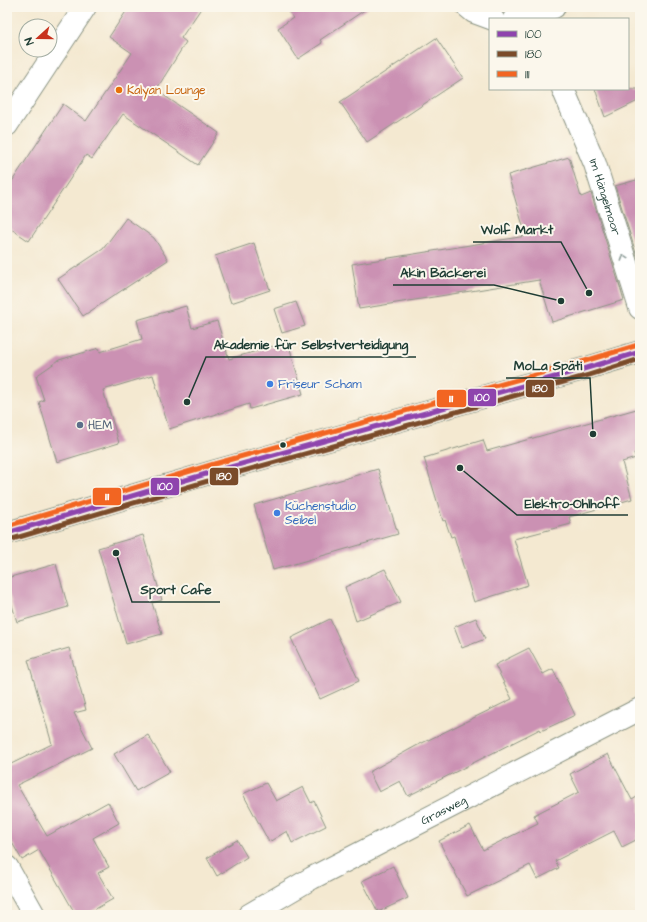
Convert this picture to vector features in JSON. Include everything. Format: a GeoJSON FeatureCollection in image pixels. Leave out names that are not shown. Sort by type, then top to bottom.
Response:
{"type":"FeatureCollection","features":[{"type":"Feature","properties":{"kind":"street"},"geometry":{"type":"LineString","coordinates":[[7,125],[85,7]]}},
{"type":"Feature","properties":{"kind":"street"},"geometry":{"type":"LineString","coordinates":[[468,7],[474,12],[490,18]]}},
{"type":"Feature","properties":{"kind":"street"},"geometry":{"type":"LineString","coordinates":[[526,18],[554,7]]}},
{"type":"Feature","properties":{"kind":"street","name":"Im Hängelmoor"},"geometry":{"type":"LineString","coordinates":[[563,90],[594,164],[640,308]]}},
{"type":"Feature","properties":{"kind":"street"},"geometry":{"type":"LineString","coordinates":[[7,533],[216,471],[640,352]]}},
{"type":"Feature","properties":{"kind":"street","name":"Grasweg"},"geometry":{"type":"LineString","coordinates":[[248,915],[312,878],[640,709]]}},
{"type":"Feature","properties":{"kind":"street"},"geometry":{"type":"LineString","coordinates":[[7,868],[34,915]]}},
{"type":"Feature","properties":{"kind":"building"},"geometry":{"type":"Polygon","coordinates":[[[129,7],[202,7],[181,38],[186,42],[156,90],[219,133],[198,165],[123,114],[92,159],[86,155],[29,241],[7,226],[7,189],[63,104],[86,121],[132,53],[109,37],[129,7]]]}},
{"type":"Feature","properties":{"kind":"building"},"geometry":{"type":"Polygon","coordinates":[[[286,7],[369,7],[320,40],[322,43],[298,59],[278,28],[293,18],[286,7]]]}},
{"type":"Feature","properties":{"kind":"building"},"geometry":{"type":"Polygon","coordinates":[[[436,38],[463,78],[367,142],[340,102],[436,38]]]}},
{"type":"Feature","properties":{"kind":"building"},"geometry":{"type":"Polygon","coordinates":[[[640,89],[640,100],[605,117],[595,90],[640,89]]]}},
{"type":"Feature","properties":{"kind":"building"},"geometry":{"type":"Polygon","coordinates":[[[569,157],[581,197],[591,193],[624,300],[552,322],[539,280],[359,309],[352,264],[526,236],[508,175],[569,157]]]}},
{"type":"Feature","properties":{"kind":"building"},"geometry":{"type":"Polygon","coordinates":[[[640,179],[640,266],[615,186],[640,179]]]}},
{"type":"Feature","properties":{"kind":"building"},"geometry":{"type":"Polygon","coordinates":[[[126,218],[154,238],[168,260],[83,316],[58,279],[103,249],[126,218]]]}},
{"type":"Feature","properties":{"kind":"building"},"geometry":{"type":"Polygon","coordinates":[[[254,243],[270,290],[231,303],[215,256],[254,243]]]}},
{"type":"Feature","properties":{"kind":"building"},"geometry":{"type":"Polygon","coordinates":[[[296,302],[305,326],[282,333],[274,309],[296,302]]]}},
{"type":"Feature","properties":{"kind":"building"},"geometry":{"type":"Polygon","coordinates":[[[186,306],[192,328],[217,321],[229,359],[288,342],[303,394],[250,409],[249,404],[169,429],[153,375],[103,390],[119,443],[57,462],[39,402],[44,400],[36,376],[59,360],[99,348],[100,352],[142,339],[137,320],[186,306]]]}},
{"type":"Feature","properties":{"kind":"building"},"geometry":{"type":"Polygon","coordinates":[[[640,408],[640,451],[634,453],[636,458],[622,462],[632,499],[569,517],[571,524],[514,539],[528,585],[474,602],[454,536],[451,537],[445,520],[443,521],[424,458],[483,440],[487,451],[640,408]]]}},
{"type":"Feature","properties":{"kind":"building"},"geometry":{"type":"Polygon","coordinates":[[[378,469],[398,534],[273,570],[254,505],[378,469]]]}},
{"type":"Feature","properties":{"kind":"building"},"geometry":{"type":"Polygon","coordinates":[[[143,535],[162,600],[152,603],[162,634],[126,644],[98,548],[143,535]]]}},
{"type":"Feature","properties":{"kind":"building"},"geometry":{"type":"Polygon","coordinates":[[[56,564],[68,607],[17,622],[7,588],[7,578],[56,564]]]}},
{"type":"Feature","properties":{"kind":"building"},"geometry":{"type":"Polygon","coordinates":[[[385,569],[401,602],[356,621],[345,587],[385,569]]]}},
{"type":"Feature","properties":{"kind":"building"},"geometry":{"type":"Polygon","coordinates":[[[476,618],[485,639],[462,648],[454,627],[476,618]]]}},
{"type":"Feature","properties":{"kind":"building"},"geometry":{"type":"Polygon","coordinates":[[[330,619],[359,681],[320,699],[291,638],[330,619]]]}},
{"type":"Feature","properties":{"kind":"building"},"geometry":{"type":"Polygon","coordinates":[[[69,648],[86,710],[74,713],[92,748],[17,785],[47,836],[108,802],[119,823],[93,838],[109,867],[98,873],[113,899],[85,915],[76,915],[39,850],[22,860],[7,834],[7,766],[52,744],[28,660],[69,648]]]}},
{"type":"Feature","properties":{"kind":"building"},"geometry":{"type":"Polygon","coordinates":[[[529,648],[543,674],[553,669],[575,715],[541,731],[540,729],[408,796],[400,781],[379,792],[369,772],[416,746],[512,699],[495,665],[529,648]]]}},
{"type":"Feature","properties":{"kind":"building"},"geometry":{"type":"Polygon","coordinates":[[[148,735],[170,772],[136,791],[114,754],[148,735]]]}},
{"type":"Feature","properties":{"kind":"building"},"geometry":{"type":"Polygon","coordinates":[[[608,754],[632,800],[640,795],[640,825],[636,840],[622,847],[614,831],[555,861],[559,868],[537,879],[530,865],[467,896],[439,841],[470,825],[483,850],[538,823],[534,815],[579,792],[570,774],[608,754]]]}},
{"type":"Feature","properties":{"kind":"building"},"geometry":{"type":"Polygon","coordinates":[[[266,783],[276,801],[303,787],[311,803],[314,801],[326,826],[292,843],[287,831],[269,842],[243,794],[266,783]]]}},
{"type":"Feature","properties":{"kind":"building"},"geometry":{"type":"Polygon","coordinates":[[[237,840],[247,857],[217,876],[207,858],[237,840]]]}},
{"type":"Feature","properties":{"kind":"building"},"geometry":{"type":"Polygon","coordinates":[[[393,866],[408,898],[378,912],[362,881],[393,866]]]}},
{"type":"Feature","properties":{"kind":"transit line","name":"111"},"geometry":{"type":"LineString","coordinates":[[7,526],[214,464],[638,345]]}},
{"type":"Feature","properties":{"kind":"transit line","name":"100"},"geometry":{"type":"LineString","coordinates":[[7,533],[216,471],[640,352]]}},
{"type":"Feature","properties":{"kind":"transit line","name":"180"},"geometry":{"type":"LineString","coordinates":[[9,540],[218,478],[589,375],[640,359]]}},
{"type":"Feature","properties":{"kind":"place","name":"Kalyan Lounge"},"geometry":{"type":"Point","coordinates":[119,90]}},
{"type":"Feature","properties":{"kind":"place","name":"Wolf Markt"},"geometry":{"type":"Point","coordinates":[589,293]}},
{"type":"Feature","properties":{"kind":"place","name":"Akin Bäckerei"},"geometry":{"type":"Point","coordinates":[561,301]}},
{"type":"Feature","properties":{"kind":"place","name":"Friseur Scham"},"geometry":{"type":"Point","coordinates":[270,384]}},
{"type":"Feature","properties":{"kind":"place","name":"Akademie für Selbstverteidigung"},"geometry":{"type":"Point","coordinates":[187,402]}},
{"type":"Feature","properties":{"kind":"place","name":"HEM"},"geometry":{"type":"Point","coordinates":[80,425]}},
{"type":"Feature","properties":{"kind":"place","name":"MoLa Späti"},"geometry":{"type":"Point","coordinates":[593,434]}},
{"type":"Feature","properties":{"kind":"place","name":"Elektro-Ohlhoff"},"geometry":{"type":"Point","coordinates":[460,468]}},
{"type":"Feature","properties":{"kind":"place","name":"Küchenstudio Seibel"},"geometry":{"type":"Point","coordinates":[277,513]}},
{"type":"Feature","properties":{"kind":"place","name":"Sport Cafe"},"geometry":{"type":"Point","coordinates":[116,553]}}]}
